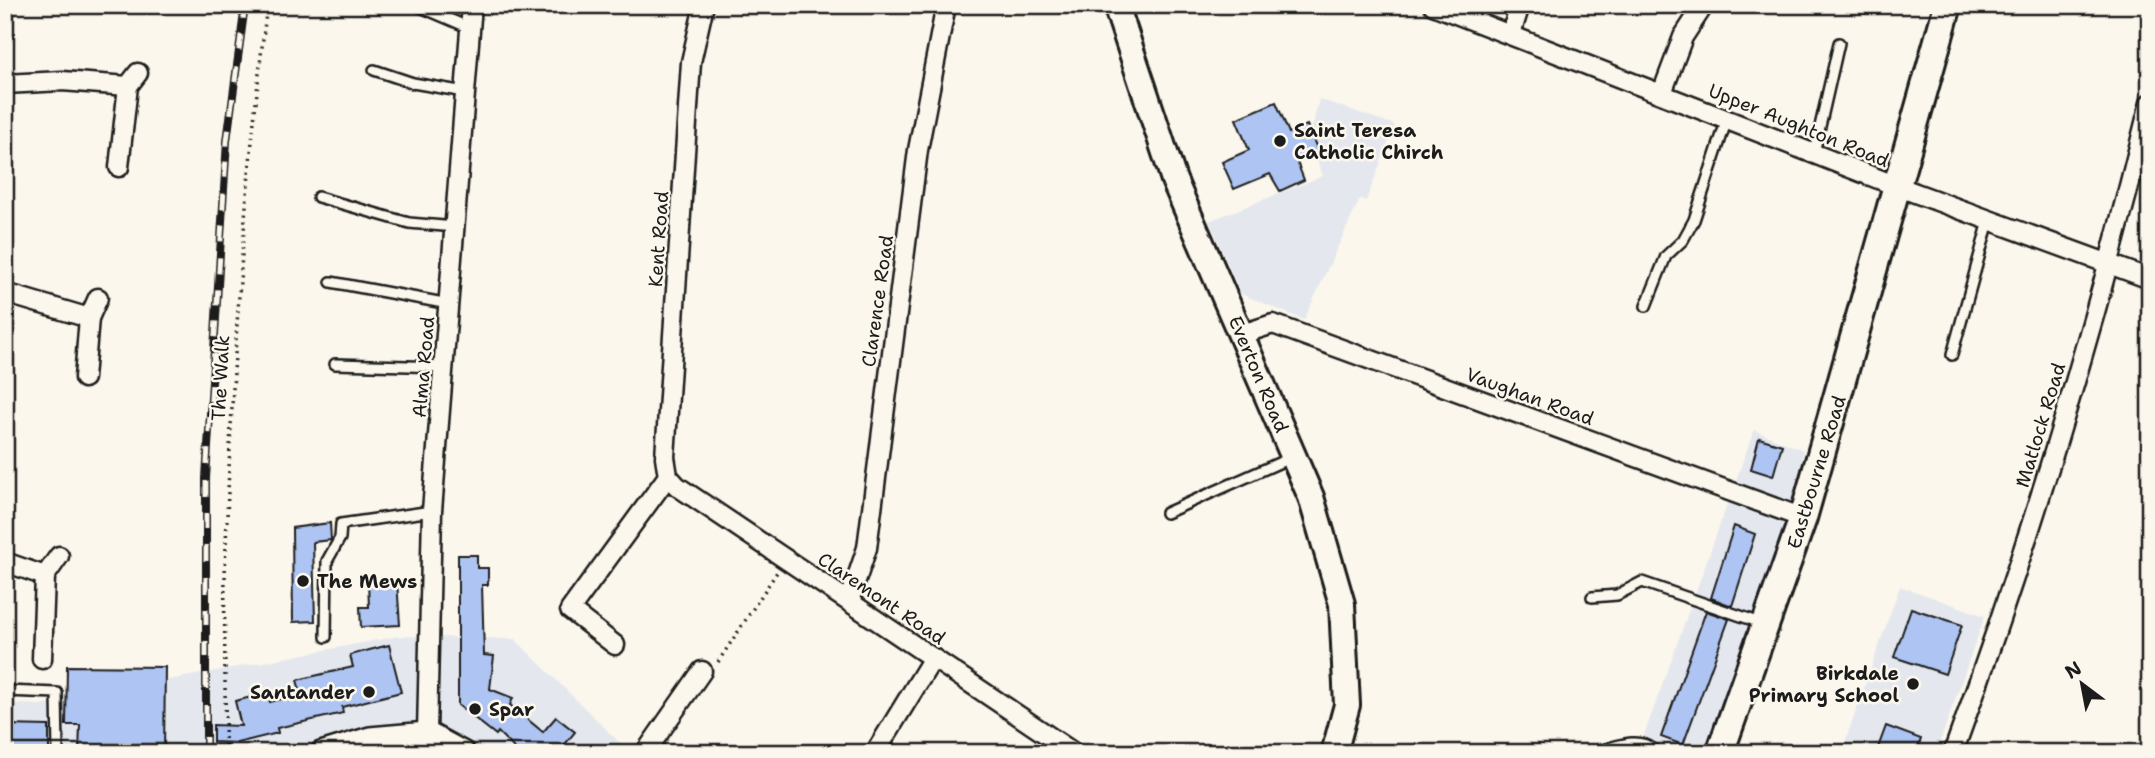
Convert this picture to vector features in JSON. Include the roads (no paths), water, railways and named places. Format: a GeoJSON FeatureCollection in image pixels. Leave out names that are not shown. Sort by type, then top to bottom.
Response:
{"type":"FeatureCollection","features":[{"type":"Feature","properties":{"kind":"main road","name":"Everton Road"},"geometry":{"type":"LineString","coordinates":[[1116,5],[1174,180],[1311,497],[1342,604],[1347,705],[1334,753]]}},
{"type":"Feature","properties":{"kind":"main road","name":"Eastbourne Road"},"geometry":{"type":"LineString","coordinates":[[1720,753],[1803,518],[1899,187],[1948,5]]}},
{"type":"Feature","properties":{"kind":"street","name":"Alma Road"},"geometry":{"type":"LineString","coordinates":[[427,733],[432,511],[472,5]]}},
{"type":"Feature","properties":{"kind":"street","name":"Kent Road"},"geometry":{"type":"LineString","coordinates":[[668,476],[664,457],[691,62],[704,5]]}},
{"type":"Feature","properties":{"kind":"street","name":"Clarence Road"},"geometry":{"type":"LineString","coordinates":[[849,601],[867,548],[918,150],[946,5]]}},
{"type":"Feature","properties":{"kind":"street","name":"Upper Aughton Road"},"geometry":{"type":"LineString","coordinates":[[1433,5],[1899,187],[2150,279]]}},
{"type":"Feature","properties":{"kind":"street"},"geometry":{"type":"LineString","coordinates":[[1511,34],[1520,5]]}},
{"type":"Feature","properties":{"kind":"street"},"geometry":{"type":"LineString","coordinates":[[1662,93],[1683,37],[1704,5]]}},
{"type":"Feature","properties":{"kind":"street"},"geometry":{"type":"LineString","coordinates":[[5,84],[133,80],[119,167]]}},
{"type":"Feature","properties":{"kind":"street","name":"Matlock Road"},"geometry":{"type":"LineString","coordinates":[[1954,753],[2011,595],[2110,264],[2150,103]]}},
{"type":"Feature","properties":{"kind":"street"},"geometry":{"type":"LineString","coordinates":[[5,293],[89,317]]}},
{"type":"Feature","properties":{"kind":"street"},"geometry":{"type":"LineString","coordinates":[[84,378],[89,317],[98,298]]}},
{"type":"Feature","properties":{"kind":"street","name":"Vaughan Road"},"geometry":{"type":"LineString","coordinates":[[1242,334],[1273,324],[1803,518]]}},
{"type":"Feature","properties":{"kind":"street","name":"Claremont Road"},"geometry":{"type":"LineString","coordinates":[[668,476],[677,486],[1074,753]]}},
{"type":"Feature","properties":{"kind":"street"},"geometry":{"type":"LineString","coordinates":[[615,645],[569,610],[668,476]]}},
{"type":"Feature","properties":{"kind":"street"},"geometry":{"type":"LineString","coordinates":[[42,659],[45,576],[59,556]]}},
{"type":"Feature","properties":{"kind":"street"},"geometry":{"type":"LineString","coordinates":[[5,562],[45,576]]}},
{"type":"Feature","properties":{"kind":"street"},"geometry":{"type":"LineString","coordinates":[[875,753],[933,658]]}},
{"type":"Feature","properties":{"kind":"street"},"geometry":{"type":"LineString","coordinates":[[645,753],[702,671]]}},
{"type":"Feature","properties":{"kind":"street"},"geometry":{"type":"LineString","coordinates":[[321,753],[370,738],[427,733],[464,753]]}},
{"type":"Feature","properties":{"kind":"street"},"geometry":{"type":"LineString","coordinates":[[1608,753],[1627,747],[1646,749],[1651,753]]}},
{"type":"Feature","properties":{"kind":"lane"},"geometry":{"type":"LineString","coordinates":[[416,5],[470,28]]}},
{"type":"Feature","properties":{"kind":"lane"},"geometry":{"type":"LineString","coordinates":[[1814,153],[1839,43]]}},
{"type":"Feature","properties":{"kind":"lane"},"geometry":{"type":"LineString","coordinates":[[374,69],[413,83],[465,92]]}},
{"type":"Feature","properties":{"kind":"lane"},"geometry":{"type":"LineString","coordinates":[[1646,306],[1666,256],[1683,240],[1694,220],[1727,119]]}},
{"type":"Feature","properties":{"kind":"lane"},"geometry":{"type":"LineString","coordinates":[[318,197],[409,223],[455,227]]}},
{"type":"Feature","properties":{"kind":"lane"},"geometry":{"type":"LineString","coordinates":[[1952,355],[1989,221]]}},
{"type":"Feature","properties":{"kind":"lane"},"geometry":{"type":"LineString","coordinates":[[331,282],[449,304]]}},
{"type":"Feature","properties":{"kind":"lane"},"geometry":{"type":"LineString","coordinates":[[335,364],[444,367]]}},
{"type":"Feature","properties":{"kind":"lane"},"geometry":{"type":"LineString","coordinates":[[1166,513],[1294,456]]}},
{"type":"Feature","properties":{"kind":"lane"},"geometry":{"type":"LineString","coordinates":[[326,637],[327,561],[340,538],[341,524],[432,511]]}},
{"type":"Feature","properties":{"kind":"lane"},"geometry":{"type":"LineString","coordinates":[[1592,597],[1607,598],[1642,582],[1766,625]]}},
{"type":"Feature","properties":{"kind":"lane"},"geometry":{"type":"LineString","coordinates":[[5,691],[57,693],[58,753]]}},
{"type":"Feature","properties":{"kind":"railway"},"geometry":{"type":"LineString","coordinates":[[206,753],[206,478],[227,141],[245,5]]}},
{"type":"Feature","properties":{"kind":"place","name":"Saint Teresa Catholic Chirch"},"geometry":{"type":"Point","coordinates":[1280,141]}},
{"type":"Feature","properties":{"kind":"place","name":"The Mews"},"geometry":{"type":"Point","coordinates":[303,581]}},
{"type":"Feature","properties":{"kind":"place","name":"Birkdale Primary School"},"geometry":{"type":"Point","coordinates":[1913,684]}},
{"type":"Feature","properties":{"kind":"place","name":"Santander"},"geometry":{"type":"Point","coordinates":[369,692]}},
{"type":"Feature","properties":{"kind":"place","name":"Spar"},"geometry":{"type":"Point","coordinates":[475,709]}}]}
